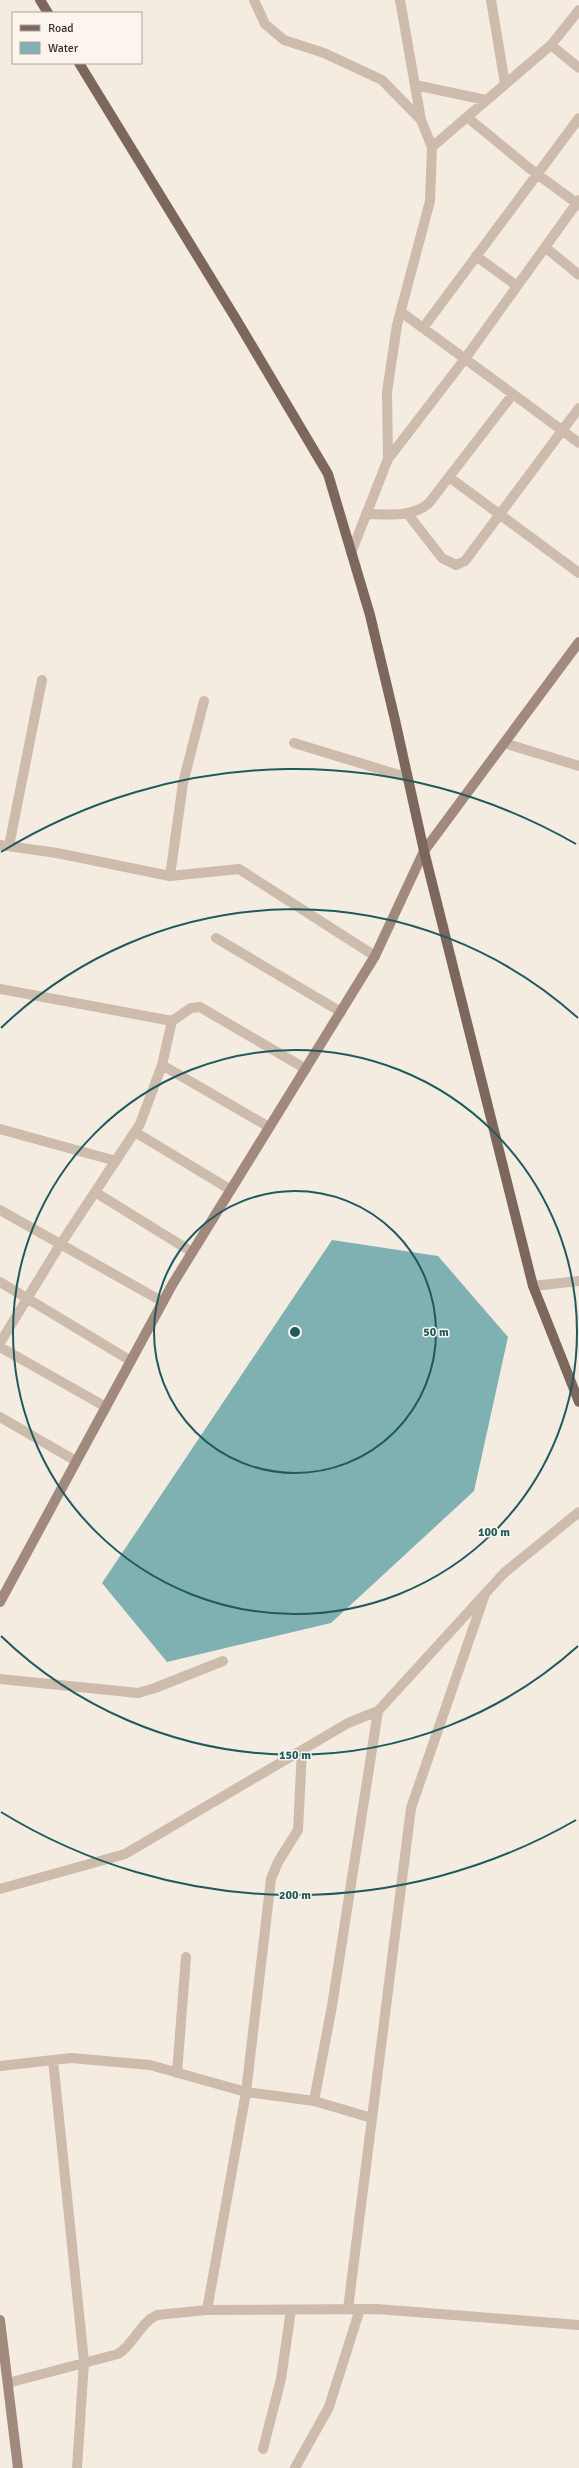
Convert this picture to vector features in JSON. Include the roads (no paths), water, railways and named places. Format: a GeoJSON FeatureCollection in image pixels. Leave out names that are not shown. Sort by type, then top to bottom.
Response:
{"type":"FeatureCollection","features":[{"type":"Feature","properties":{"kind":"main road"},"geometry":{"type":"LineString","coordinates":[[40,0],[47,12]]}},
{"type":"Feature","properties":{"kind":"main road"},"geometry":{"type":"LineString","coordinates":[[80,64],[236,319],[328,474],[396,720],[406,777],[533,1286],[579,1402]]}},
{"type":"Feature","properties":{"kind":"main road"},"geometry":{"type":"LineString","coordinates":[[0,1602],[163,1302],[192,1252],[375,956],[424,850],[579,642]]}},
{"type":"Feature","properties":{"kind":"main road"},"geometry":{"type":"LineString","coordinates":[[0,2320],[18,2468]]}},
{"type":"Feature","properties":{"kind":"street"},"geometry":{"type":"LineString","coordinates":[[254,0],[265,24],[284,40],[324,53],[382,80],[421,120]]}},
{"type":"Feature","properties":{"kind":"street"},"geometry":{"type":"LineString","coordinates":[[388,459],[387,392],[401,312],[430,201],[432,147],[421,120],[400,0]]}},
{"type":"Feature","properties":{"kind":"street"},"geometry":{"type":"LineString","coordinates":[[491,0],[505,84]]}},
{"type":"Feature","properties":{"kind":"street"},"geometry":{"type":"LineString","coordinates":[[432,147],[551,45],[579,10]]}},
{"type":"Feature","properties":{"kind":"street"},"geometry":{"type":"LineString","coordinates":[[551,45],[579,68]]}},
{"type":"Feature","properties":{"kind":"street"},"geometry":{"type":"LineString","coordinates":[[415,85],[486,100]]}},
{"type":"Feature","properties":{"kind":"street"},"geometry":{"type":"LineString","coordinates":[[351,553],[388,459],[464,360],[545,246],[578,203],[537,174],[467,117]]}},
{"type":"Feature","properties":{"kind":"street"},"geometry":{"type":"LineString","coordinates":[[423,328],[579,118]]}},
{"type":"Feature","properties":{"kind":"street"},"geometry":{"type":"LineString","coordinates":[[545,246],[579,276]]}},
{"type":"Feature","properties":{"kind":"street"},"geometry":{"type":"LineString","coordinates":[[476,256],[517,286]]}},
{"type":"Feature","properties":{"kind":"street"},"geometry":{"type":"LineString","coordinates":[[401,312],[464,360],[579,443]]}},
{"type":"Feature","properties":{"kind":"street"},"geometry":{"type":"LineString","coordinates":[[366,514],[407,513],[421,510],[449,477],[513,394]]}},
{"type":"Feature","properties":{"kind":"street"},"geometry":{"type":"LineString","coordinates":[[407,513],[442,558],[456,565],[465,561],[579,408]]}},
{"type":"Feature","properties":{"kind":"street"},"geometry":{"type":"LineString","coordinates":[[449,477],[579,572]]}},
{"type":"Feature","properties":{"kind":"street"},"geometry":{"type":"LineString","coordinates":[[42,680],[4,845],[57,853],[170,876],[239,869],[375,956]]}},
{"type":"Feature","properties":{"kind":"street"},"geometry":{"type":"LineString","coordinates":[[170,876],[183,783],[204,701]]}},
{"type":"Feature","properties":{"kind":"street"},"geometry":{"type":"LineString","coordinates":[[294,743],[406,777]]}},
{"type":"Feature","properties":{"kind":"street"},"geometry":{"type":"LineString","coordinates":[[504,743],[579,766]]}},
{"type":"Feature","properties":{"kind":"street"},"geometry":{"type":"LineString","coordinates":[[216,938],[341,1012]]}},
{"type":"Feature","properties":{"kind":"street"},"geometry":{"type":"LineString","coordinates":[[0,989],[172,1021]]}},
{"type":"Feature","properties":{"kind":"street"},"geometry":{"type":"LineString","coordinates":[[0,1343],[62,1243],[140,1124],[162,1066],[172,1021],[191,1008],[200,1008],[306,1069]]}},
{"type":"Feature","properties":{"kind":"street"},"geometry":{"type":"LineString","coordinates":[[162,1066],[269,1127]]}},
{"type":"Feature","properties":{"kind":"street"},"geometry":{"type":"LineString","coordinates":[[0,1129],[116,1161]]}},
{"type":"Feature","properties":{"kind":"street"},"geometry":{"type":"LineString","coordinates":[[135,1132],[231,1190]]}},
{"type":"Feature","properties":{"kind":"street"},"geometry":{"type":"LineString","coordinates":[[95,1192],[192,1252]]}},
{"type":"Feature","properties":{"kind":"street"},"geometry":{"type":"LineString","coordinates":[[0,1210],[62,1243],[163,1302]]}},
{"type":"Feature","properties":{"kind":"street"},"geometry":{"type":"LineString","coordinates":[[533,1286],[579,1281]]}},
{"type":"Feature","properties":{"kind":"street"},"geometry":{"type":"LineString","coordinates":[[0,1282],[131,1361]]}},
{"type":"Feature","properties":{"kind":"street"},"geometry":{"type":"LineString","coordinates":[[0,1347],[106,1406]]}},
{"type":"Feature","properties":{"kind":"street"},"geometry":{"type":"LineString","coordinates":[[0,1417],[76,1461]]}},
{"type":"Feature","properties":{"kind":"street"},"geometry":{"type":"LineString","coordinates":[[0,1889],[125,1854],[348,1723],[378,1711],[504,1573],[579,1512]]}},
{"type":"Feature","properties":{"kind":"street"},"geometry":{"type":"LineString","coordinates":[[348,2309],[411,1808],[485,1594]]}},
{"type":"Feature","properties":{"kind":"street"},"geometry":{"type":"LineString","coordinates":[[0,1679],[138,1693],[155,1688],[223,1661]]}},
{"type":"Feature","properties":{"kind":"street"},"geometry":{"type":"LineString","coordinates":[[314,2101],[333,1998],[378,1711]]}},
{"type":"Feature","properties":{"kind":"street"},"geometry":{"type":"LineString","coordinates":[[207,2310],[246,2092],[271,1879],[278,1862],[298,1830],[302,1750]]}},
{"type":"Feature","properties":{"kind":"street"},"geometry":{"type":"LineString","coordinates":[[177,2073],[186,1956]]}},
{"type":"Feature","properties":{"kind":"street"},"geometry":{"type":"LineString","coordinates":[[0,2066],[71,2058],[150,2065],[246,2092],[314,2101],[372,2118]]}},
{"type":"Feature","properties":{"kind":"street"},"geometry":{"type":"LineString","coordinates":[[53,2060],[84,2362],[77,2468]]}},
{"type":"Feature","properties":{"kind":"street"},"geometry":{"type":"LineString","coordinates":[[295,2468],[329,2407],[360,2309]]}},
{"type":"Feature","properties":{"kind":"street"},"geometry":{"type":"LineString","coordinates":[[8,2383],[124,2351],[151,2318],[157,2315],[207,2310],[377,2309],[579,2325]]}},
{"type":"Feature","properties":{"kind":"street"},"geometry":{"type":"LineString","coordinates":[[263,2449],[281,2379],[291,2310]]}},
{"type":"Feature","properties":{"kind":"water"},"geometry":{"type":"Polygon","coordinates":[[[332,1240],[438,1256],[508,1337],[474,1491],[331,1623],[167,1662],[102,1583],[332,1240]]]}}]}
